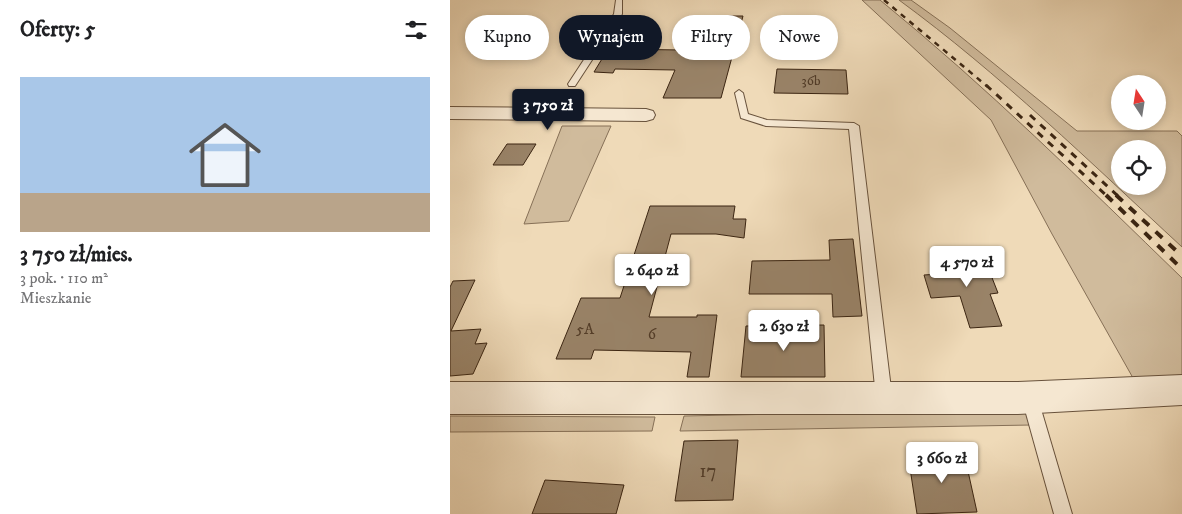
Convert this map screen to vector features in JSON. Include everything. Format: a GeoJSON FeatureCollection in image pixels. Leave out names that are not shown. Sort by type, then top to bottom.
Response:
{"type":"FeatureCollection","features":[{"type":"Feature","properties":{"kind":"street"},"geometry":{"type":"LineString","coordinates":[[450,113],[646,115]]}},
{"type":"Feature","properties":{"kind":"street"},"geometry":{"type":"LineString","coordinates":[[450,398],[1030,397],[1182,390]]}},
{"type":"Feature","properties":{"kind":"lane"},"geometry":{"type":"LineString","coordinates":[[572,84],[618,14],[619,0]]}},
{"type":"Feature","properties":{"kind":"lane"},"geometry":{"type":"LineString","coordinates":[[739,93],[744,116],[766,124],[854,126],[884,397]]}},
{"type":"Feature","properties":{"kind":"lane"},"geometry":{"type":"LineString","coordinates":[[1030,397],[1063,514]]}},
{"type":"Feature","properties":{"kind":"shaded area"},"geometry":{"type":"Polygon","coordinates":[[[862,0],[880,0],[920,33],[1034,136],[1182,278],[1182,376],[1133,378],[1052,234],[991,120],[862,0]]]}},
{"type":"Feature","properties":{"kind":"shaded area"},"geometry":{"type":"Polygon","coordinates":[[[899,0],[911,0],[950,28],[1077,131],[1177,131],[1182,136],[1182,247],[1126,195],[1166,195],[1166,140],[1111,140],[1111,181],[1044,119],[973,58],[899,0]]]}},
{"type":"Feature","properties":{"kind":"shaded area"},"geometry":{"type":"Polygon","coordinates":[[[562,126],[611,126],[569,221],[524,224],[562,126]]]}},
{"type":"Feature","properties":{"kind":"shaded area"},"geometry":{"type":"Polygon","coordinates":[[[1027,409],[1032,425],[680,431],[684,416],[1027,409]]]}},
{"type":"Feature","properties":{"kind":"shaded area"},"geometry":{"type":"Polygon","coordinates":[[[450,416],[655,417],[652,431],[450,432],[450,416]]]}},
{"type":"Feature","properties":{"kind":"building"},"geometry":{"type":"Polygon","coordinates":[[[662,50],[672,50],[672,60],[731,60],[721,98],[663,98],[675,70],[615,69],[613,73],[594,72],[601,60],[662,60],[662,50]]]}},
{"type":"Feature","properties":{"kind":"building"},"geometry":{"type":"Polygon","coordinates":[[[777,69],[846,70],[848,94],[774,93],[777,69]]]}},
{"type":"Feature","properties":{"kind":"building"},"geometry":{"type":"Polygon","coordinates":[[[507,144],[536,144],[523,165],[493,165],[507,144]]]}},
{"type":"Feature","properties":{"kind":"building"},"geometry":{"type":"Polygon","coordinates":[[[650,206],[735,206],[733,219],[746,219],[744,238],[716,234],[671,234],[649,317],[717,315],[709,377],[687,377],[691,352],[594,350],[591,359],[556,359],[581,298],[620,298],[650,206]]]}},
{"type":"Feature","properties":{"kind":"building"},"geometry":{"type":"Polygon","coordinates":[[[853,239],[862,316],[833,317],[832,294],[749,294],[752,261],[830,260],[829,240],[853,239]]]}},
{"type":"Feature","properties":{"kind":"building"},"geometry":{"type":"Polygon","coordinates":[[[970,247],[979,271],[989,270],[998,293],[990,294],[1002,326],[970,328],[960,296],[931,298],[924,275],[953,273],[945,249],[970,247]]]}},
{"type":"Feature","properties":{"kind":"building"},"geometry":{"type":"Polygon","coordinates":[[[475,280],[451,331],[481,329],[475,344],[487,343],[473,374],[450,376],[450,287],[453,281],[475,280]]]}},
{"type":"Feature","properties":{"kind":"building"},"geometry":{"type":"Polygon","coordinates":[[[824,325],[825,377],[741,377],[746,326],[824,325]]]}},
{"type":"Feature","properties":{"kind":"building"},"geometry":{"type":"Polygon","coordinates":[[[738,440],[733,500],[675,501],[684,441],[738,440]]]}},
{"type":"Feature","properties":{"kind":"building"},"geometry":{"type":"Polygon","coordinates":[[[964,453],[977,512],[917,514],[908,455],[964,453]]]}},
{"type":"Feature","properties":{"kind":"building"},"geometry":{"type":"Polygon","coordinates":[[[545,480],[624,485],[616,514],[532,514],[545,480]]]}},
{"type":"Feature","properties":{"kind":"railway"},"geometry":{"type":"LineString","coordinates":[[884,0],[988,87]]}},
{"type":"Feature","properties":{"kind":"railway"},"geometry":{"type":"LineString","coordinates":[[986,85],[1107,196]]}},
{"type":"Feature","properties":{"kind":"railway"},"geometry":{"type":"LineString","coordinates":[[1030,115],[1118,196]]}},
{"type":"Feature","properties":{"kind":"railway"},"geometry":{"type":"LineString","coordinates":[[1106,195],[1182,269]]}},
{"type":"Feature","properties":{"kind":"railway"},"geometry":{"type":"LineString","coordinates":[[1116,195],[1182,256]]}}]}
